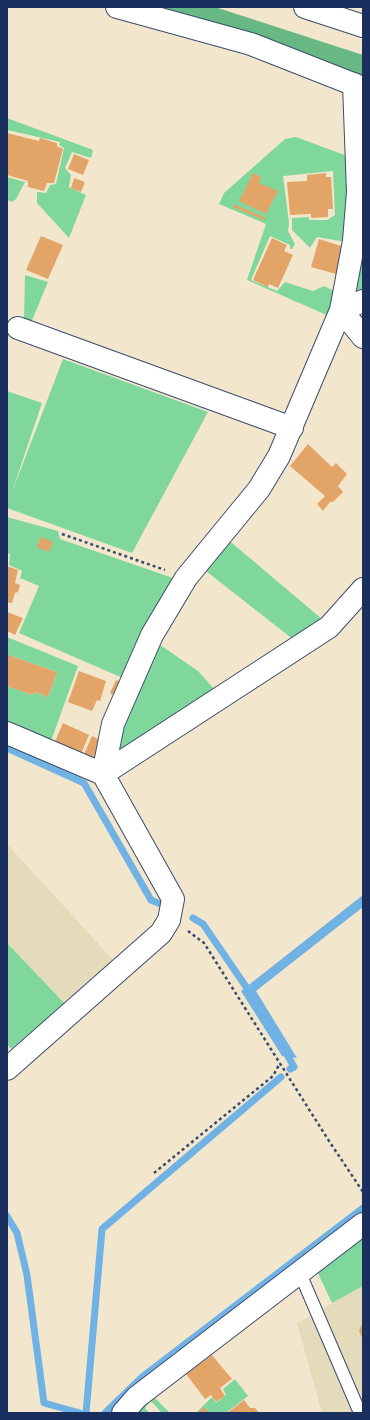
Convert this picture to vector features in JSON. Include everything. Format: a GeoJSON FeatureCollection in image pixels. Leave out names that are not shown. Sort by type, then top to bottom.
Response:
{"type":"FeatureCollection","features":[{"type":"Feature","properties":{"kind":"main road"},"geometry":{"type":"LineString","coordinates":[[102,774],[113,724],[152,635],[186,578],[259,489],[279,456],[292,428],[341,310],[354,241],[358,192],[358,86],[251,44],[117,7]]}},
{"type":"Feature","properties":{"kind":"main road"},"geometry":{"type":"LineString","coordinates":[[305,7],[363,26]]}},
{"type":"Feature","properties":{"kind":"main road"},"geometry":{"type":"LineString","coordinates":[[341,310],[363,302]]}},
{"type":"Feature","properties":{"kind":"main road"},"geometry":{"type":"LineString","coordinates":[[341,310],[363,337]]}},
{"type":"Feature","properties":{"kind":"main road"},"geometry":{"type":"LineString","coordinates":[[18,328],[292,428]]}},
{"type":"Feature","properties":{"kind":"main road"},"geometry":{"type":"LineString","coordinates":[[102,774],[329,627],[363,589]]}},
{"type":"Feature","properties":{"kind":"main road"},"geometry":{"type":"LineString","coordinates":[[7,733],[102,774],[173,899],[169,920],[161,933],[7,1069]]}},
{"type":"Feature","properties":{"kind":"main road"},"geometry":{"type":"LineString","coordinates":[[123,1413],[137,1397],[299,1271],[363,1224]]}},
{"type":"Feature","properties":{"kind":"lane"},"geometry":{"type":"LineString","coordinates":[[299,1271],[360,1408]]}},
{"type":"Feature","properties":{"kind":"path"},"geometry":{"type":"LineString","coordinates":[[62,534],[186,578]]}},
{"type":"Feature","properties":{"kind":"path"},"geometry":{"type":"LineString","coordinates":[[169,920],[176,923],[204,943],[328,1141],[363,1192]]}},
{"type":"Feature","properties":{"kind":"path"},"geometry":{"type":"LineString","coordinates":[[154,1173],[273,1076],[280,1063]]}},
{"type":"Feature","properties":{"kind":"shaded area"},"geometry":{"type":"Polygon","coordinates":[[[8,845],[113,960],[65,1004],[7,943],[8,845]]]}},
{"type":"Feature","properties":{"kind":"shaded area"},"geometry":{"type":"Polygon","coordinates":[[[363,1286],[363,1413],[322,1413],[297,1323],[363,1286]]]}},
{"type":"Feature","properties":{"kind":"green space"},"geometry":{"type":"Polygon","coordinates":[[[147,7],[215,7],[363,55],[363,81],[147,7]]]}},
{"type":"Feature","properties":{"kind":"green space"},"geometry":{"type":"Polygon","coordinates":[[[7,118],[93,150],[91,158],[72,152],[65,168],[71,175],[69,187],[86,195],[69,238],[37,203],[37,192],[46,193],[50,185],[56,184],[64,148],[59,145],[60,142],[7,130],[7,118]]]}},
{"type":"Feature","properties":{"kind":"green space"},"geometry":{"type":"Polygon","coordinates":[[[296,137],[350,157],[346,242],[317,237],[310,248],[292,230],[292,218],[309,217],[309,220],[327,220],[335,215],[333,171],[283,176],[289,223],[288,231],[295,244],[292,249],[290,249],[290,245],[270,236],[251,280],[277,291],[285,282],[313,291],[324,286],[338,293],[331,317],[247,280],[266,224],[219,204],[224,193],[285,139],[296,137]]]}},
{"type":"Feature","properties":{"kind":"green space"},"geometry":{"type":"Polygon","coordinates":[[[7,177],[25,182],[16,199],[12,202],[7,200],[7,177]]]}},
{"type":"Feature","properties":{"kind":"green space"},"geometry":{"type":"Polygon","coordinates":[[[363,245],[363,290],[359,293],[352,290],[363,245]]]}},
{"type":"Feature","properties":{"kind":"green space"},"geometry":{"type":"Polygon","coordinates":[[[25,275],[48,282],[30,325],[24,321],[25,275]]]}},
{"type":"Feature","properties":{"kind":"green space"},"geometry":{"type":"Polygon","coordinates":[[[63,359],[208,412],[132,553],[7,508],[7,391],[42,403],[12,492],[63,359]]]}},
{"type":"Feature","properties":{"kind":"green space"},"geometry":{"type":"Polygon","coordinates":[[[7,517],[58,531],[60,539],[176,579],[125,679],[19,633],[39,586],[20,578],[22,571],[9,565],[10,554],[7,553],[7,517]]]}},
{"type":"Feature","properties":{"kind":"green space"},"geometry":{"type":"Polygon","coordinates":[[[226,538],[322,619],[294,640],[202,568],[226,538]]]}},
{"type":"Feature","properties":{"kind":"green space"},"geometry":{"type":"Polygon","coordinates":[[[7,637],[78,666],[51,741],[7,723],[7,686],[33,695],[35,692],[48,697],[57,672],[8,655],[7,656],[7,637]]]}},
{"type":"Feature","properties":{"kind":"green space"},"geometry":{"type":"Polygon","coordinates":[[[156,642],[198,671],[215,690],[122,751],[116,748],[120,732],[156,642]]]}},
{"type":"Feature","properties":{"kind":"green space"},"geometry":{"type":"Polygon","coordinates":[[[7,943],[65,1004],[11,1049],[7,1044],[7,943]]]}},
{"type":"Feature","properties":{"kind":"green space"},"geometry":{"type":"Polygon","coordinates":[[[363,1234],[363,1286],[332,1303],[316,1269],[363,1234]]]}},
{"type":"Feature","properties":{"kind":"green space"},"geometry":{"type":"Polygon","coordinates":[[[235,1379],[248,1396],[226,1413],[196,1413],[212,1397],[216,1403],[226,1395],[223,1389],[235,1379]]]}},
{"type":"Feature","properties":{"kind":"green space"},"geometry":{"type":"Polygon","coordinates":[[[151,1394],[170,1413],[162,1413],[151,1401],[145,1408],[149,1413],[133,1413],[151,1394]]]}},
{"type":"Feature","properties":{"kind":"water"},"geometry":{"type":"Polygon","coordinates":[[[363,895],[363,907],[256,991],[297,1058],[282,1056],[241,991],[363,895]]]}},
{"type":"Feature","properties":{"kind":"building"},"geometry":{"type":"Polygon","coordinates":[[[7,133],[39,141],[40,138],[57,143],[57,146],[63,149],[54,183],[47,183],[44,191],[28,187],[28,181],[7,175],[7,133]]]}},
{"type":"Feature","properties":{"kind":"building"},"geometry":{"type":"Polygon","coordinates":[[[74,154],[89,160],[83,175],[68,169],[74,154]]]}},
{"type":"Feature","properties":{"kind":"building"},"geometry":{"type":"Polygon","coordinates":[[[253,173],[261,177],[259,183],[278,191],[266,214],[239,201],[253,173]]]}},
{"type":"Feature","properties":{"kind":"building"},"geometry":{"type":"Polygon","coordinates":[[[326,173],[326,177],[331,177],[333,209],[328,209],[328,217],[311,218],[311,214],[290,215],[287,182],[307,181],[307,175],[326,173]]]}},
{"type":"Feature","properties":{"kind":"building"},"geometry":{"type":"Polygon","coordinates":[[[74,178],[85,182],[81,192],[71,188],[74,178]]]}},
{"type":"Feature","properties":{"kind":"building"},"geometry":{"type":"Polygon","coordinates":[[[234,204],[266,218],[264,220],[233,207],[234,204]]]}},
{"type":"Feature","properties":{"kind":"building"},"geometry":{"type":"Polygon","coordinates":[[[41,236],[63,245],[48,279],[26,270],[41,236]]]}},
{"type":"Feature","properties":{"kind":"building"},"geometry":{"type":"Polygon","coordinates":[[[272,238],[287,245],[284,251],[293,255],[278,288],[269,284],[268,287],[253,280],[272,238]]]}},
{"type":"Feature","properties":{"kind":"building"},"geometry":{"type":"Polygon","coordinates":[[[319,239],[344,247],[336,274],[311,267],[319,239]]]}},
{"type":"Feature","properties":{"kind":"building"},"geometry":{"type":"Polygon","coordinates":[[[308,444],[332,467],[336,463],[347,474],[338,486],[343,492],[333,502],[330,502],[323,511],[317,504],[325,496],[290,466],[308,444]]]}},
{"type":"Feature","properties":{"kind":"building"},"geometry":{"type":"Polygon","coordinates":[[[41,537],[53,542],[49,552],[37,547],[41,537]]]}},
{"type":"Feature","properties":{"kind":"building"},"geometry":{"type":"Polygon","coordinates":[[[7,566],[18,570],[15,583],[20,585],[18,592],[15,593],[12,603],[7,602],[7,566]]]}},
{"type":"Feature","properties":{"kind":"building"},"geometry":{"type":"Polygon","coordinates":[[[7,612],[23,618],[15,635],[7,631],[7,612]]]}},
{"type":"Feature","properties":{"kind":"building"},"geometry":{"type":"Polygon","coordinates":[[[8,655],[57,672],[48,697],[35,692],[33,695],[7,686],[8,655]]]}},
{"type":"Feature","properties":{"kind":"building"},"geometry":{"type":"Polygon","coordinates":[[[79,671],[106,681],[100,701],[97,700],[92,711],[68,702],[79,671]]]}},
{"type":"Feature","properties":{"kind":"building"},"geometry":{"type":"Polygon","coordinates":[[[116,680],[122,682],[116,696],[110,693],[116,680]]]}},
{"type":"Feature","properties":{"kind":"building"},"geometry":{"type":"Polygon","coordinates":[[[63,723],[89,735],[80,756],[54,744],[63,723]]]}},
{"type":"Feature","properties":{"kind":"building"},"geometry":{"type":"Polygon","coordinates":[[[92,736],[100,740],[93,758],[84,754],[92,736]]]}},
{"type":"Feature","properties":{"kind":"building"},"geometry":{"type":"Polygon","coordinates":[[[363,1322],[363,1340],[359,1331],[363,1322]]]}},
{"type":"Feature","properties":{"kind":"building"},"geometry":{"type":"Polygon","coordinates":[[[212,1355],[232,1379],[220,1388],[225,1396],[216,1402],[211,1395],[205,1399],[186,1374],[212,1355]]]}},
{"type":"Feature","properties":{"kind":"building"},"geometry":{"type":"Polygon","coordinates":[[[244,1400],[250,1408],[255,1408],[259,1413],[227,1413],[244,1400]]]}},
{"type":"Feature","properties":{"kind":"building"},"geometry":{"type":"Polygon","coordinates":[[[204,1407],[209,1413],[201,1413],[199,1411],[204,1407]]]}},
{"type":"Feature","properties":{"kind":"waterway"},"geometry":{"type":"LineString","coordinates":[[7,748],[84,783],[151,900],[158,903]]}},
{"type":"Feature","properties":{"kind":"waterway"},"geometry":{"type":"LineString","coordinates":[[193,918],[203,924],[251,994]]}},
{"type":"Feature","properties":{"kind":"waterway"},"geometry":{"type":"LineString","coordinates":[[284,1049],[294,1067],[290,1069]]}},
{"type":"Feature","properties":{"kind":"waterway"},"geometry":{"type":"LineString","coordinates":[[86,1413],[102,1229],[281,1077]]}},
{"type":"Feature","properties":{"kind":"waterway"},"geometry":{"type":"LineString","coordinates":[[105,1413],[142,1377],[363,1208]]}},
{"type":"Feature","properties":{"kind":"waterway"},"geometry":{"type":"LineString","coordinates":[[7,1216],[17,1233],[27,1275],[44,1403],[80,1413]]}}]}
